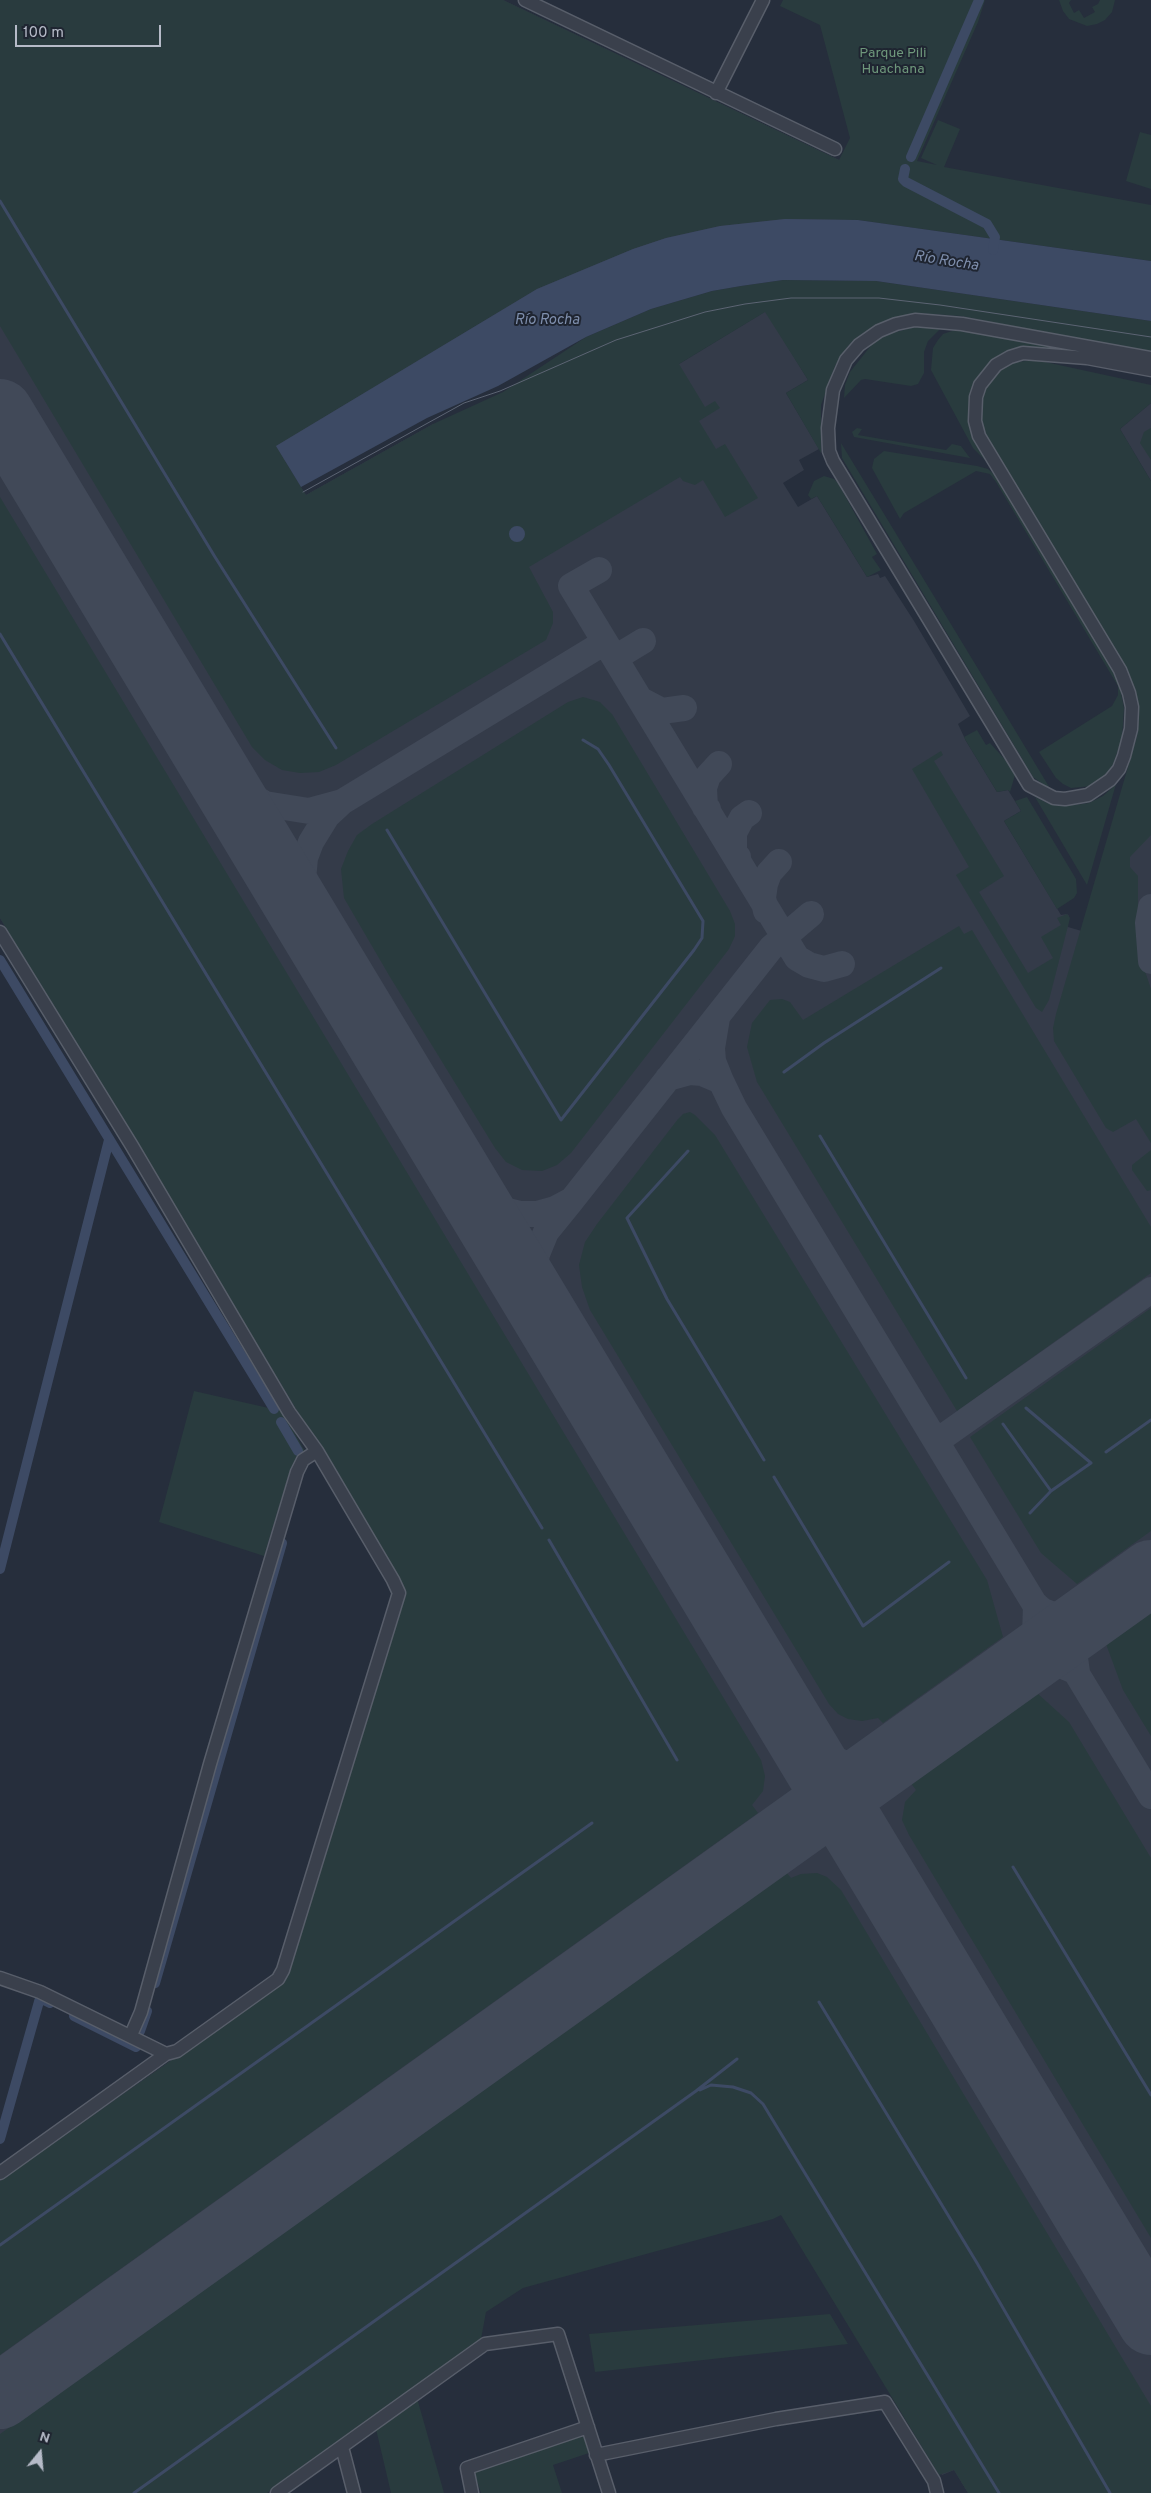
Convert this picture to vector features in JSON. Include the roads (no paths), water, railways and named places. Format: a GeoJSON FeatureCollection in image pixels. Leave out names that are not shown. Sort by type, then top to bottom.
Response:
{"type":"FeatureCollection","features":[{"type":"Feature","properties":{"kind":"street"},"geometry":{"type":"LineString","coordinates":[[525,0],[835,149]]}},
{"type":"Feature","properties":{"kind":"street"},"geometry":{"type":"LineString","coordinates":[[716,93],[760,1]]}},
{"type":"Feature","properties":{"kind":"street"},"geometry":{"type":"LineString","coordinates":[[1151,358],[962,324],[915,320],[896,324],[879,331],[859,345],[846,360],[833,390],[828,428],[833,461],[1029,785],[1054,798],[1065,799],[1088,795],[1098,790],[1119,769],[1131,729],[1132,707],[1120,670],[979,436],[974,409],[976,397],[980,385],[996,366],[1010,357],[1023,353],[1087,358],[1151,370]]}},
{"type":"Feature","properties":{"kind":"street"},"geometry":{"type":"LineString","coordinates":[[0,932],[132,1146],[289,1412],[317,1451],[394,1580],[397,1587],[398,1600],[278,1979],[177,2051],[166,2054],[0,2173]]}},
{"type":"Feature","properties":{"kind":"street"},"geometry":{"type":"LineString","coordinates":[[131,2035],[141,2012],[210,1764],[297,1472],[303,1460],[317,1451]]}},
{"type":"Feature","properties":{"kind":"street"},"geometry":{"type":"LineString","coordinates":[[0,1978],[40,1992],[131,2035],[166,2054]]}},
{"type":"Feature","properties":{"kind":"street"},"geometry":{"type":"LineString","coordinates":[[277,2493],[485,2344],[558,2334],[609,2493]]}},
{"type":"Feature","properties":{"kind":"street"},"geometry":{"type":"LineString","coordinates":[[596,2455],[776,2419],[885,2402],[934,2481],[937,2493]]}},
{"type":"Feature","properties":{"kind":"street"},"geometry":{"type":"LineString","coordinates":[[472,2493],[467,2468],[588,2427]]}},
{"type":"Feature","properties":{"kind":"street"},"geometry":{"type":"LineString","coordinates":[[342,2448],[354,2493]]}},
{"type":"Feature","properties":{"kind":"water","name":"Río Rocha"},"geometry":{"type":"Polygon","coordinates":[[[785,219],[858,220],[1151,261],[1151,321],[876,281],[783,280],[741,286],[712,291],[651,309],[586,337],[498,386],[427,418],[301,487],[276,446],[537,289],[633,249],[666,238],[720,226],[785,219]]]}},
{"type":"Feature","properties":{"kind":"water"},"geometry":{"type":"Polygon","coordinates":[[[517,526],[523,528],[525,534],[523,540],[517,542],[511,540],[509,534],[511,528],[517,526]]]}},
{"type":"Feature","properties":{"kind":"waterway"},"geometry":{"type":"LineString","coordinates":[[911,157],[979,0]]}},
{"type":"Feature","properties":{"kind":"waterway"},"geometry":{"type":"LineString","coordinates":[[905,169],[903,179],[906,182],[987,224],[995,237],[993,250]]}},
{"type":"Feature","properties":{"kind":"waterway"},"geometry":{"type":"LineString","coordinates":[[0,201],[215,557],[336,748]]}},
{"type":"Feature","properties":{"kind":"waterway"},"geometry":{"type":"LineString","coordinates":[[0,634],[542,1528]]}},
{"type":"Feature","properties":{"kind":"waterway"},"geometry":{"type":"LineString","coordinates":[[387,830],[561,1120],[694,950],[702,938],[703,921],[609,765],[598,749],[583,740]]}},
{"type":"Feature","properties":{"kind":"waterway"},"geometry":{"type":"LineString","coordinates":[[0,960],[274,1409]]}},
{"type":"Feature","properties":{"kind":"waterway"},"geometry":{"type":"LineString","coordinates":[[784,1072],[824,1043],[941,968]]}},
{"type":"Feature","properties":{"kind":"waterway"},"geometry":{"type":"LineString","coordinates":[[820,1136],[966,1378]]}},
{"type":"Feature","properties":{"kind":"waterway"},"geometry":{"type":"LineString","coordinates":[[0,1569],[109,1140]]}},
{"type":"Feature","properties":{"kind":"waterway"},"geometry":{"type":"LineString","coordinates":[[688,1151],[627,1218],[667,1299],[764,1460]]}},
{"type":"Feature","properties":{"kind":"waterway"},"geometry":{"type":"LineString","coordinates":[[1026,1408],[1091,1463],[1051,1491],[1030,1513]]}},
{"type":"Feature","properties":{"kind":"waterway"},"geometry":{"type":"LineString","coordinates":[[1106,1452],[1151,1420]]}},
{"type":"Feature","properties":{"kind":"waterway"},"geometry":{"type":"LineString","coordinates":[[281,1422],[298,1451]]}},
{"type":"Feature","properties":{"kind":"waterway"},"geometry":{"type":"LineString","coordinates":[[1003,1424],[1051,1491]]}},
{"type":"Feature","properties":{"kind":"waterway"},"geometry":{"type":"LineString","coordinates":[[774,1477],[863,1626],[949,1562]]}},
{"type":"Feature","properties":{"kind":"waterway"},"geometry":{"type":"LineString","coordinates":[[549,1540],[677,1760]]}},
{"type":"Feature","properties":{"kind":"waterway"},"geometry":{"type":"LineString","coordinates":[[155,1983],[282,1543]]}},
{"type":"Feature","properties":{"kind":"waterway"},"geometry":{"type":"LineString","coordinates":[[0,2245],[592,1823]]}},
{"type":"Feature","properties":{"kind":"waterway"},"geometry":{"type":"LineString","coordinates":[[1013,1867],[1151,2095]]}},
{"type":"Feature","properties":{"kind":"waterway"},"geometry":{"type":"LineString","coordinates":[[0,2139],[40,1998],[50,2003]]}},
{"type":"Feature","properties":{"kind":"waterway"},"geometry":{"type":"LineString","coordinates":[[819,2002],[977,2263],[1110,2493]]}},
{"type":"Feature","properties":{"kind":"waterway"},"geometry":{"type":"LineString","coordinates":[[140,2031],[147,2011]]}},
{"type":"Feature","properties":{"kind":"waterway"},"geometry":{"type":"LineString","coordinates":[[74,2016],[136,2047]]}},
{"type":"Feature","properties":{"kind":"waterway"},"geometry":{"type":"LineString","coordinates":[[134,2493],[696,2091],[737,2059]]}},
{"type":"Feature","properties":{"kind":"waterway"},"geometry":{"type":"LineString","coordinates":[[700,2090],[711,2085],[733,2087],[751,2093],[763,2104],[999,2493]]}},
{"type":"Feature","properties":{"kind":"tram line"},"geometry":{"type":"LineString","coordinates":[[303,492],[464,403],[500,391],[616,340],[705,312],[745,304],[791,298],[879,298],[940,305],[1151,337]]}},
{"type":"Feature","properties":{"kind":"park label","name":"Parque Pili Huachana"},"geometry":{"type":"Point","coordinates":[893,62]}}]}
